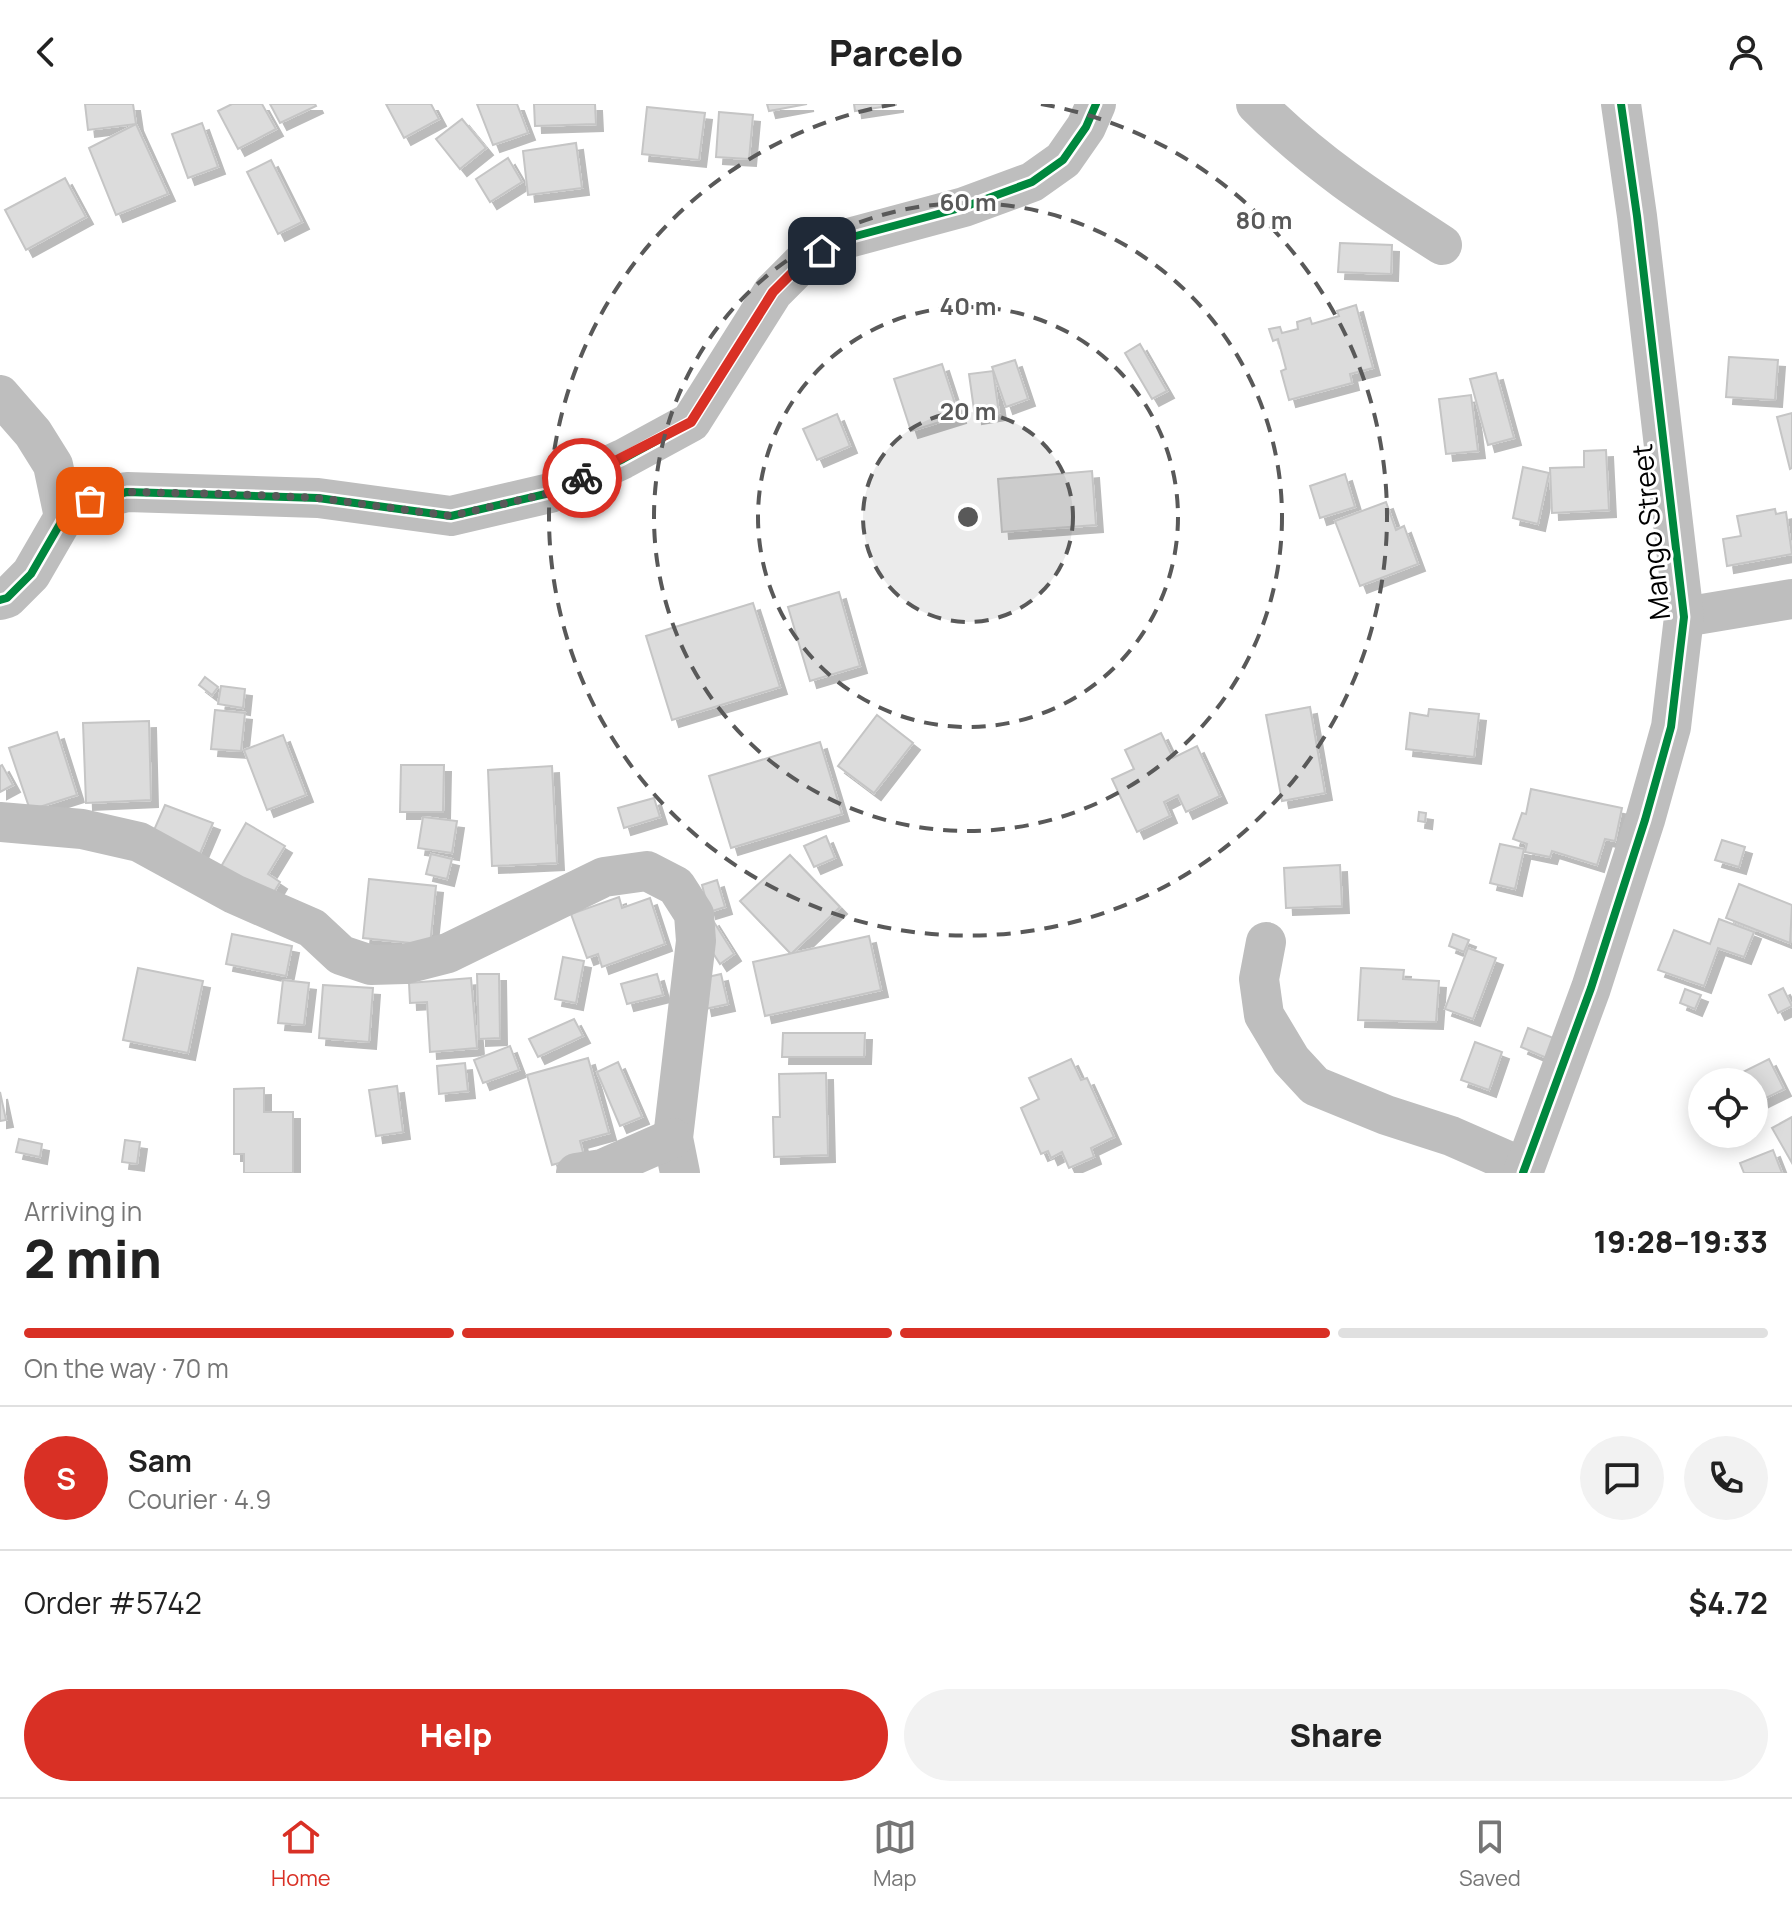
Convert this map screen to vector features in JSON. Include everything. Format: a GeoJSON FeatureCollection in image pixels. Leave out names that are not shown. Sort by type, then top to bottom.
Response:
{"type":"FeatureCollection","features":[{"type":"Feature","properties":{"kind":"street"},"geometry":{"type":"LineString","coordinates":[[0,600],[7,598],[31,574],[64,517],[90,501],[127,492],[318,498],[451,516],[550,493],[623,459],[691,422],[773,292],[803,262],[841,240],[964,207],[1032,182],[1063,160],[1086,127],[1096,104]]}},
{"type":"Feature","properties":{"kind":"street"},"geometry":{"type":"LineString","coordinates":[[1256,104],[1294,142],[1341,180],[1442,245]]}},
{"type":"Feature","properties":{"kind":"street","name":"Mango Street"},"geometry":{"type":"LineString","coordinates":[[1524,1170],[1591,988],[1645,820],[1671,727],[1684,617],[1621,104]]}},
{"type":"Feature","properties":{"kind":"street"},"geometry":{"type":"LineString","coordinates":[[0,395],[33,433],[53,465],[64,517]]}},
{"type":"Feature","properties":{"kind":"street"},"geometry":{"type":"LineString","coordinates":[[1684,617],[1792,599]]}},
{"type":"Feature","properties":{"kind":"street"},"geometry":{"type":"LineString","coordinates":[[0,822],[82,829],[139,842],[234,894],[312,928],[341,955],[371,965],[405,964],[448,953],[604,877],[647,871],[676,886],[694,914],[696,941],[677,1156],[576,1173]]}},
{"type":"Feature","properties":{"kind":"street"},"geometry":{"type":"LineString","coordinates":[[1266,942],[1259,979],[1264,1015],[1291,1060],[1315,1086],[1386,1115],[1451,1136],[1524,1170]]}},
{"type":"Feature","properties":{"kind":"building"},"geometry":{"type":"Polygon","coordinates":[[[85,104],[133,104],[136,124],[88,130],[85,104]]]}},
{"type":"Feature","properties":{"kind":"building"},"geometry":{"type":"Polygon","coordinates":[[[232,104],[262,104],[276,129],[238,149],[218,111],[232,104]]]}},
{"type":"Feature","properties":{"kind":"building"},"geometry":{"type":"Polygon","coordinates":[[[270,104],[315,104],[316,106],[280,123],[270,104]]]}},
{"type":"Feature","properties":{"kind":"building"},"geometry":{"type":"Polygon","coordinates":[[[386,104],[431,104],[439,119],[404,138],[386,104]]]}},
{"type":"Feature","properties":{"kind":"building"},"geometry":{"type":"Polygon","coordinates":[[[477,104],[517,104],[528,133],[493,145],[477,104]]]}},
{"type":"Feature","properties":{"kind":"building"},"geometry":{"type":"Polygon","coordinates":[[[534,104],[595,104],[596,124],[535,126],[534,104]]]}},
{"type":"Feature","properties":{"kind":"building"},"geometry":{"type":"Polygon","coordinates":[[[767,104],[807,104],[769,111],[767,104]]]}},
{"type":"Feature","properties":{"kind":"building"},"geometry":{"type":"Polygon","coordinates":[[[854,104],[896,104],[896,105],[855,111],[854,104]]]}},
{"type":"Feature","properties":{"kind":"building"},"geometry":{"type":"Polygon","coordinates":[[[647,107],[705,113],[699,160],[642,154],[647,107]]]}},
{"type":"Feature","properties":{"kind":"building"},"geometry":{"type":"Polygon","coordinates":[[[719,112],[753,115],[749,159],[716,157],[719,112]]]}},
{"type":"Feature","properties":{"kind":"building"},"geometry":{"type":"Polygon","coordinates":[[[462,119],[486,148],[460,169],[436,139],[462,119]]]}},
{"type":"Feature","properties":{"kind":"building"},"geometry":{"type":"Polygon","coordinates":[[[202,123],[218,167],[188,178],[172,134],[202,123]]]}},
{"type":"Feature","properties":{"kind":"building"},"geometry":{"type":"Polygon","coordinates":[[[136,124],[168,194],[116,215],[89,148],[136,124]]]}},
{"type":"Feature","properties":{"kind":"building"},"geometry":{"type":"Polygon","coordinates":[[[576,143],[582,188],[528,195],[523,151],[576,143]]]}},
{"type":"Feature","properties":{"kind":"building"},"geometry":{"type":"Polygon","coordinates":[[[508,158],[522,182],[490,202],[476,179],[508,158]]]}},
{"type":"Feature","properties":{"kind":"building"},"geometry":{"type":"Polygon","coordinates":[[[271,160],[302,222],[278,234],[247,172],[271,160]]]}},
{"type":"Feature","properties":{"kind":"building"},"geometry":{"type":"Polygon","coordinates":[[[65,178],[86,217],[26,250],[5,210],[65,178]]]}},
{"type":"Feature","properties":{"kind":"building"},"geometry":{"type":"Polygon","coordinates":[[[1340,243],[1392,245],[1391,274],[1338,272],[1340,243]]]}},
{"type":"Feature","properties":{"kind":"building"},"geometry":{"type":"Polygon","coordinates":[[[1356,305],[1373,368],[1350,374],[1352,383],[1289,400],[1281,371],[1286,369],[1278,339],[1273,341],[1269,329],[1280,327],[1282,333],[1298,329],[1297,322],[1310,318],[1312,324],[1339,316],[1337,311],[1356,305]]]}},
{"type":"Feature","properties":{"kind":"building"},"geometry":{"type":"Polygon","coordinates":[[[1140,344],[1167,391],[1152,399],[1125,353],[1140,344]]]}},
{"type":"Feature","properties":{"kind":"building"},"geometry":{"type":"Polygon","coordinates":[[[1729,357],[1778,360],[1775,400],[1726,397],[1729,357]]]}},
{"type":"Feature","properties":{"kind":"building"},"geometry":{"type":"Polygon","coordinates":[[[1015,360],[1028,399],[1006,407],[992,367],[1015,360]]]}},
{"type":"Feature","properties":{"kind":"building"},"geometry":{"type":"Polygon","coordinates":[[[942,364],[959,416],[911,431],[894,379],[942,364]]]}},
{"type":"Feature","properties":{"kind":"building"},"geometry":{"type":"Polygon","coordinates":[[[993,371],[999,413],[975,417],[969,374],[993,371]]]}},
{"type":"Feature","properties":{"kind":"building"},"geometry":{"type":"Polygon","coordinates":[[[1496,373],[1514,438],[1488,445],[1470,379],[1496,373]]]}},
{"type":"Feature","properties":{"kind":"building"},"geometry":{"type":"Polygon","coordinates":[[[1471,395],[1478,451],[1446,454],[1439,399],[1471,395]]]}},
{"type":"Feature","properties":{"kind":"building"},"geometry":{"type":"Polygon","coordinates":[[[1792,413],[1792,468],[1790,469],[1777,417],[1792,413]]]}},
{"type":"Feature","properties":{"kind":"building"},"geometry":{"type":"Polygon","coordinates":[[[837,414],[850,446],[817,460],[803,429],[837,414]]]}},
{"type":"Feature","properties":{"kind":"building"},"geometry":{"type":"Polygon","coordinates":[[[1606,450],[1609,510],[1552,513],[1550,468],[1584,467],[1584,451],[1606,450]]]}},
{"type":"Feature","properties":{"kind":"building"},"geometry":{"type":"Polygon","coordinates":[[[1523,467],[1549,473],[1538,524],[1513,518],[1523,467]]]}},
{"type":"Feature","properties":{"kind":"building"},"geometry":{"type":"Polygon","coordinates":[[[1092,471],[1096,525],[1002,532],[998,479],[1092,471]]]}},
{"type":"Feature","properties":{"kind":"building"},"geometry":{"type":"Polygon","coordinates":[[[1345,474],[1355,507],[1320,518],[1310,486],[1345,474]]]}},
{"type":"Feature","properties":{"kind":"building"},"geometry":{"type":"Polygon","coordinates":[[[1386,502],[1396,530],[1404,526],[1418,564],[1360,586],[1335,521],[1386,502]]]}},
{"type":"Feature","properties":{"kind":"building"},"geometry":{"type":"Polygon","coordinates":[[[1775,509],[1776,514],[1786,512],[1792,554],[1727,566],[1723,539],[1741,536],[1737,516],[1775,509]]]}},
{"type":"Feature","properties":{"kind":"building"},"geometry":{"type":"Polygon","coordinates":[[[839,592],[860,666],[810,681],[788,607],[839,592]]]}},
{"type":"Feature","properties":{"kind":"building"},"geometry":{"type":"Polygon","coordinates":[[[753,603],[780,687],[672,720],[646,636],[753,603]]]}},
{"type":"Feature","properties":{"kind":"building"},"geometry":{"type":"Polygon","coordinates":[[[205,677],[218,687],[212,695],[199,685],[205,677]]]}},
{"type":"Feature","properties":{"kind":"building"},"geometry":{"type":"Polygon","coordinates":[[[221,686],[245,689],[243,708],[218,704],[221,686]]]}},
{"type":"Feature","properties":{"kind":"building"},"geometry":{"type":"Polygon","coordinates":[[[1310,707],[1325,793],[1282,801],[1266,715],[1310,707]]]}},
{"type":"Feature","properties":{"kind":"building"},"geometry":{"type":"Polygon","coordinates":[[[1429,709],[1479,714],[1474,757],[1406,749],[1410,713],[1428,716],[1429,709]]]}},
{"type":"Feature","properties":{"kind":"building"},"geometry":{"type":"Polygon","coordinates":[[[215,710],[245,713],[241,751],[211,749],[215,710]]]}},
{"type":"Feature","properties":{"kind":"building"},"geometry":{"type":"Polygon","coordinates":[[[877,715],[913,743],[874,793],[838,766],[877,715]]]}},
{"type":"Feature","properties":{"kind":"building"},"geometry":{"type":"Polygon","coordinates":[[[149,721],[151,800],[86,803],[83,723],[149,721]]]}},
{"type":"Feature","properties":{"kind":"building"},"geometry":{"type":"Polygon","coordinates":[[[57,732],[77,795],[30,810],[9,748],[57,732]]]}},
{"type":"Feature","properties":{"kind":"building"},"geometry":{"type":"Polygon","coordinates":[[[1161,733],[1173,758],[1197,746],[1220,796],[1186,812],[1178,795],[1164,802],[1170,816],[1137,832],[1112,779],[1134,769],[1125,750],[1161,733]]]}},
{"type":"Feature","properties":{"kind":"building"},"geometry":{"type":"Polygon","coordinates":[[[283,735],[306,795],[267,810],[244,750],[283,735]]]}},
{"type":"Feature","properties":{"kind":"building"},"geometry":{"type":"Polygon","coordinates":[[[820,742],[842,814],[731,848],[709,776],[820,742]]]}},
{"type":"Feature","properties":{"kind":"building"},"geometry":{"type":"Polygon","coordinates":[[[401,765],[444,765],[443,812],[400,812],[401,765]]]}},
{"type":"Feature","properties":{"kind":"building"},"geometry":{"type":"Polygon","coordinates":[[[0,766],[13,785],[0,792],[0,766]]]}},
{"type":"Feature","properties":{"kind":"building"},"geometry":{"type":"Polygon","coordinates":[[[552,766],[557,863],[492,866],[488,770],[552,766]]]}},
{"type":"Feature","properties":{"kind":"building"},"geometry":{"type":"Polygon","coordinates":[[[1531,789],[1622,808],[1615,841],[1605,839],[1597,865],[1552,851],[1550,857],[1525,852],[1527,844],[1513,839],[1522,813],[1526,814],[1531,789]]]}},
{"type":"Feature","properties":{"kind":"building"},"geometry":{"type":"Polygon","coordinates":[[[654,798],[660,817],[624,828],[618,808],[654,798]]]}},
{"type":"Feature","properties":{"kind":"building"},"geometry":{"type":"Polygon","coordinates":[[[165,805],[213,823],[199,856],[151,837],[165,805]]]}},
{"type":"Feature","properties":{"kind":"building"},"geometry":{"type":"Polygon","coordinates":[[[1419,812],[1426,813],[1425,822],[1418,821],[1419,812]]]}},
{"type":"Feature","properties":{"kind":"building"},"geometry":{"type":"Polygon","coordinates":[[[423,817],[457,821],[452,853],[418,848],[423,817]]]}},
{"type":"Feature","properties":{"kind":"building"},"geometry":{"type":"Polygon","coordinates":[[[246,823],[285,846],[268,874],[280,882],[268,902],[218,872],[246,823]]]}},
{"type":"Feature","properties":{"kind":"building"},"geometry":{"type":"Polygon","coordinates":[[[826,836],[835,858],[814,867],[804,846],[826,836]]]}},
{"type":"Feature","properties":{"kind":"building"},"geometry":{"type":"Polygon","coordinates":[[[1722,840],[1745,847],[1739,867],[1715,860],[1722,840]]]}},
{"type":"Feature","properties":{"kind":"building"},"geometry":{"type":"Polygon","coordinates":[[[1500,844],[1524,849],[1515,889],[1490,883],[1500,844]]]}},
{"type":"Feature","properties":{"kind":"building"},"geometry":{"type":"Polygon","coordinates":[[[431,854],[452,859],[447,879],[426,874],[431,854]]]}},
{"type":"Feature","properties":{"kind":"building"},"geometry":{"type":"Polygon","coordinates":[[[790,855],[840,907],[791,954],[740,901],[790,855]]]}},
{"type":"Feature","properties":{"kind":"building"},"geometry":{"type":"Polygon","coordinates":[[[1340,865],[1342,906],[1286,908],[1284,868],[1340,865]]]}},
{"type":"Feature","properties":{"kind":"building"},"geometry":{"type":"Polygon","coordinates":[[[369,879],[436,886],[430,945],[363,938],[369,879]]]}},
{"type":"Feature","properties":{"kind":"building"},"geometry":{"type":"Polygon","coordinates":[[[717,880],[725,907],[709,912],[702,885],[717,880]]]}},
{"type":"Feature","properties":{"kind":"building"},"geometry":{"type":"Polygon","coordinates":[[[1739,884],[1792,905],[1790,943],[1726,918],[1739,884]]]}},
{"type":"Feature","properties":{"kind":"building"},"geometry":{"type":"Polygon","coordinates":[[[619,897],[622,908],[650,898],[665,944],[602,967],[598,954],[587,958],[571,914],[619,897]]]}},
{"type":"Feature","properties":{"kind":"building"},"geometry":{"type":"Polygon","coordinates":[[[712,919],[734,954],[720,964],[697,928],[712,919]]]}},
{"type":"Feature","properties":{"kind":"building"},"geometry":{"type":"Polygon","coordinates":[[[1719,919],[1754,932],[1744,957],[1718,948],[1704,986],[1658,970],[1674,930],[1710,944],[1719,919]]]}},
{"type":"Feature","properties":{"kind":"building"},"geometry":{"type":"Polygon","coordinates":[[[232,934],[292,946],[286,976],[226,964],[232,934]]]}},
{"type":"Feature","properties":{"kind":"building"},"geometry":{"type":"Polygon","coordinates":[[[1453,934],[1469,940],[1464,952],[1449,946],[1453,934]]]}},
{"type":"Feature","properties":{"kind":"building"},"geometry":{"type":"Polygon","coordinates":[[[869,936],[881,990],[765,1016],[753,962],[869,936]]]}},
{"type":"Feature","properties":{"kind":"building"},"geometry":{"type":"Polygon","coordinates":[[[1468,948],[1496,958],[1473,1019],[1445,1009],[1468,948]]]}},
{"type":"Feature","properties":{"kind":"building"},"geometry":{"type":"Polygon","coordinates":[[[563,957],[584,961],[576,1003],[555,999],[563,957]]]}},
{"type":"Feature","properties":{"kind":"building"},"geometry":{"type":"Polygon","coordinates":[[[138,968],[203,981],[188,1053],[123,1040],[138,968]]]}},
{"type":"Feature","properties":{"kind":"building"},"geometry":{"type":"Polygon","coordinates":[[[1361,968],[1404,970],[1403,979],[1439,981],[1436,1022],[1358,1020],[1361,968]]]}},
{"type":"Feature","properties":{"kind":"building"},"geometry":{"type":"Polygon","coordinates":[[[477,974],[499,974],[500,1038],[479,1039],[477,974]]]}},
{"type":"Feature","properties":{"kind":"building"},"geometry":{"type":"Polygon","coordinates":[[[657,974],[663,995],[627,1004],[621,984],[657,974]]]}},
{"type":"Feature","properties":{"kind":"building"},"geometry":{"type":"Polygon","coordinates":[[[721,974],[728,1004],[705,1009],[699,979],[721,974]]]}},
{"type":"Feature","properties":{"kind":"building"},"geometry":{"type":"Polygon","coordinates":[[[471,978],[477,1048],[430,1052],[427,1002],[410,1003],[409,983],[471,978]]]}},
{"type":"Feature","properties":{"kind":"building"},"geometry":{"type":"Polygon","coordinates":[[[283,980],[309,983],[304,1025],[278,1023],[283,980]]]}},
{"type":"Feature","properties":{"kind":"building"},"geometry":{"type":"Polygon","coordinates":[[[323,985],[373,988],[369,1042],[319,1038],[323,985]]]}},
{"type":"Feature","properties":{"kind":"building"},"geometry":{"type":"Polygon","coordinates":[[[1783,988],[1792,1006],[1778,1013],[1769,995],[1783,988]]]}},
{"type":"Feature","properties":{"kind":"building"},"geometry":{"type":"Polygon","coordinates":[[[1685,989],[1701,995],[1695,1009],[1680,1003],[1685,989]]]}},
{"type":"Feature","properties":{"kind":"building"},"geometry":{"type":"Polygon","coordinates":[[[574,1019],[583,1036],[538,1057],[529,1039],[574,1019]]]}},
{"type":"Feature","properties":{"kind":"building"},"geometry":{"type":"Polygon","coordinates":[[[1528,1028],[1556,1039],[1549,1059],[1521,1047],[1528,1028]]]}},
{"type":"Feature","properties":{"kind":"building"},"geometry":{"type":"Polygon","coordinates":[[[783,1033],[865,1033],[864,1057],[782,1057],[783,1033]]]}},
{"type":"Feature","properties":{"kind":"building"},"geometry":{"type":"Polygon","coordinates":[[[1475,1042],[1502,1052],[1489,1090],[1461,1080],[1475,1042]]]}},
{"type":"Feature","properties":{"kind":"building"},"geometry":{"type":"Polygon","coordinates":[[[510,1046],[519,1070],[483,1083],[474,1060],[510,1046]]]}},
{"type":"Feature","properties":{"kind":"building"},"geometry":{"type":"Polygon","coordinates":[[[588,1058],[609,1133],[580,1141],[584,1156],[552,1165],[527,1075],[588,1058]]]}},
{"type":"Feature","properties":{"kind":"building"},"geometry":{"type":"Polygon","coordinates":[[[1071,1059],[1081,1080],[1087,1078],[1114,1137],[1091,1148],[1094,1157],[1069,1168],[1062,1152],[1051,1158],[1048,1151],[1041,1154],[1021,1108],[1039,1099],[1029,1078],[1071,1059]]]}},
{"type":"Feature","properties":{"kind":"building"},"geometry":{"type":"Polygon","coordinates":[[[1769,1059],[1784,1089],[1768,1097],[1768,1068],[1751,1068],[1769,1059]]]}},
{"type":"Feature","properties":{"kind":"building"},"geometry":{"type":"Polygon","coordinates":[[[618,1062],[642,1117],[620,1126],[597,1072],[618,1062]]]}},
{"type":"Feature","properties":{"kind":"building"},"geometry":{"type":"Polygon","coordinates":[[[465,1063],[468,1091],[439,1094],[437,1066],[465,1063]]]}},
{"type":"Feature","properties":{"kind":"building"},"geometry":{"type":"Polygon","coordinates":[[[826,1073],[828,1155],[774,1157],[773,1117],[780,1117],[779,1074],[826,1073]]]}},
{"type":"Feature","properties":{"kind":"building"},"geometry":{"type":"Polygon","coordinates":[[[397,1086],[403,1132],[376,1136],[369,1090],[397,1086]]]}},
{"type":"Feature","properties":{"kind":"building"},"geometry":{"type":"Polygon","coordinates":[[[264,1088],[264,1112],[293,1112],[293,1173],[244,1173],[244,1154],[234,1154],[234,1089],[264,1088]]]}},
{"type":"Feature","properties":{"kind":"building"},"geometry":{"type":"Polygon","coordinates":[[[0,1092],[6,1120],[0,1121],[0,1092]]]}},
{"type":"Feature","properties":{"kind":"building"},"geometry":{"type":"Polygon","coordinates":[[[1792,1117],[1792,1163],[1772,1128],[1792,1117]]]}},
{"type":"Feature","properties":{"kind":"building"},"geometry":{"type":"Polygon","coordinates":[[[19,1139],[42,1144],[40,1157],[16,1152],[19,1139]]]}},
{"type":"Feature","properties":{"kind":"building"},"geometry":{"type":"Polygon","coordinates":[[[125,1140],[140,1142],[137,1164],[122,1162],[125,1140]]]}},
{"type":"Feature","properties":{"kind":"building"},"geometry":{"type":"Polygon","coordinates":[[[1773,1150],[1782,1173],[1744,1173],[1740,1163],[1773,1150]]]}},
{"type":"Feature","properties":{"kind":"cycle path"},"geometry":{"type":"LineString","coordinates":[[0,600],[7,598],[31,574],[64,517],[90,501],[127,492],[318,498],[451,516],[550,493],[623,459],[691,422],[773,292],[803,262],[841,240],[964,207],[1032,182],[1063,160],[1086,127],[1096,104]]}},
{"type":"Feature","properties":{"kind":"cycle path"},"geometry":{"type":"LineString","coordinates":[[1523,1173],[1591,988],[1645,820],[1671,727],[1684,617],[1621,104]]}},
{"type":"Feature","properties":{"kind":"way so far"},"geometry":{"type":"LineString","coordinates":[[90,501],[127,492],[234,494],[318,498],[451,516],[550,493],[582,478]]}},
{"type":"Feature","properties":{"kind":"route"},"geometry":{"type":"LineString","coordinates":[[582,478],[691,422],[773,292],[803,262],[822,251]]}}]}
